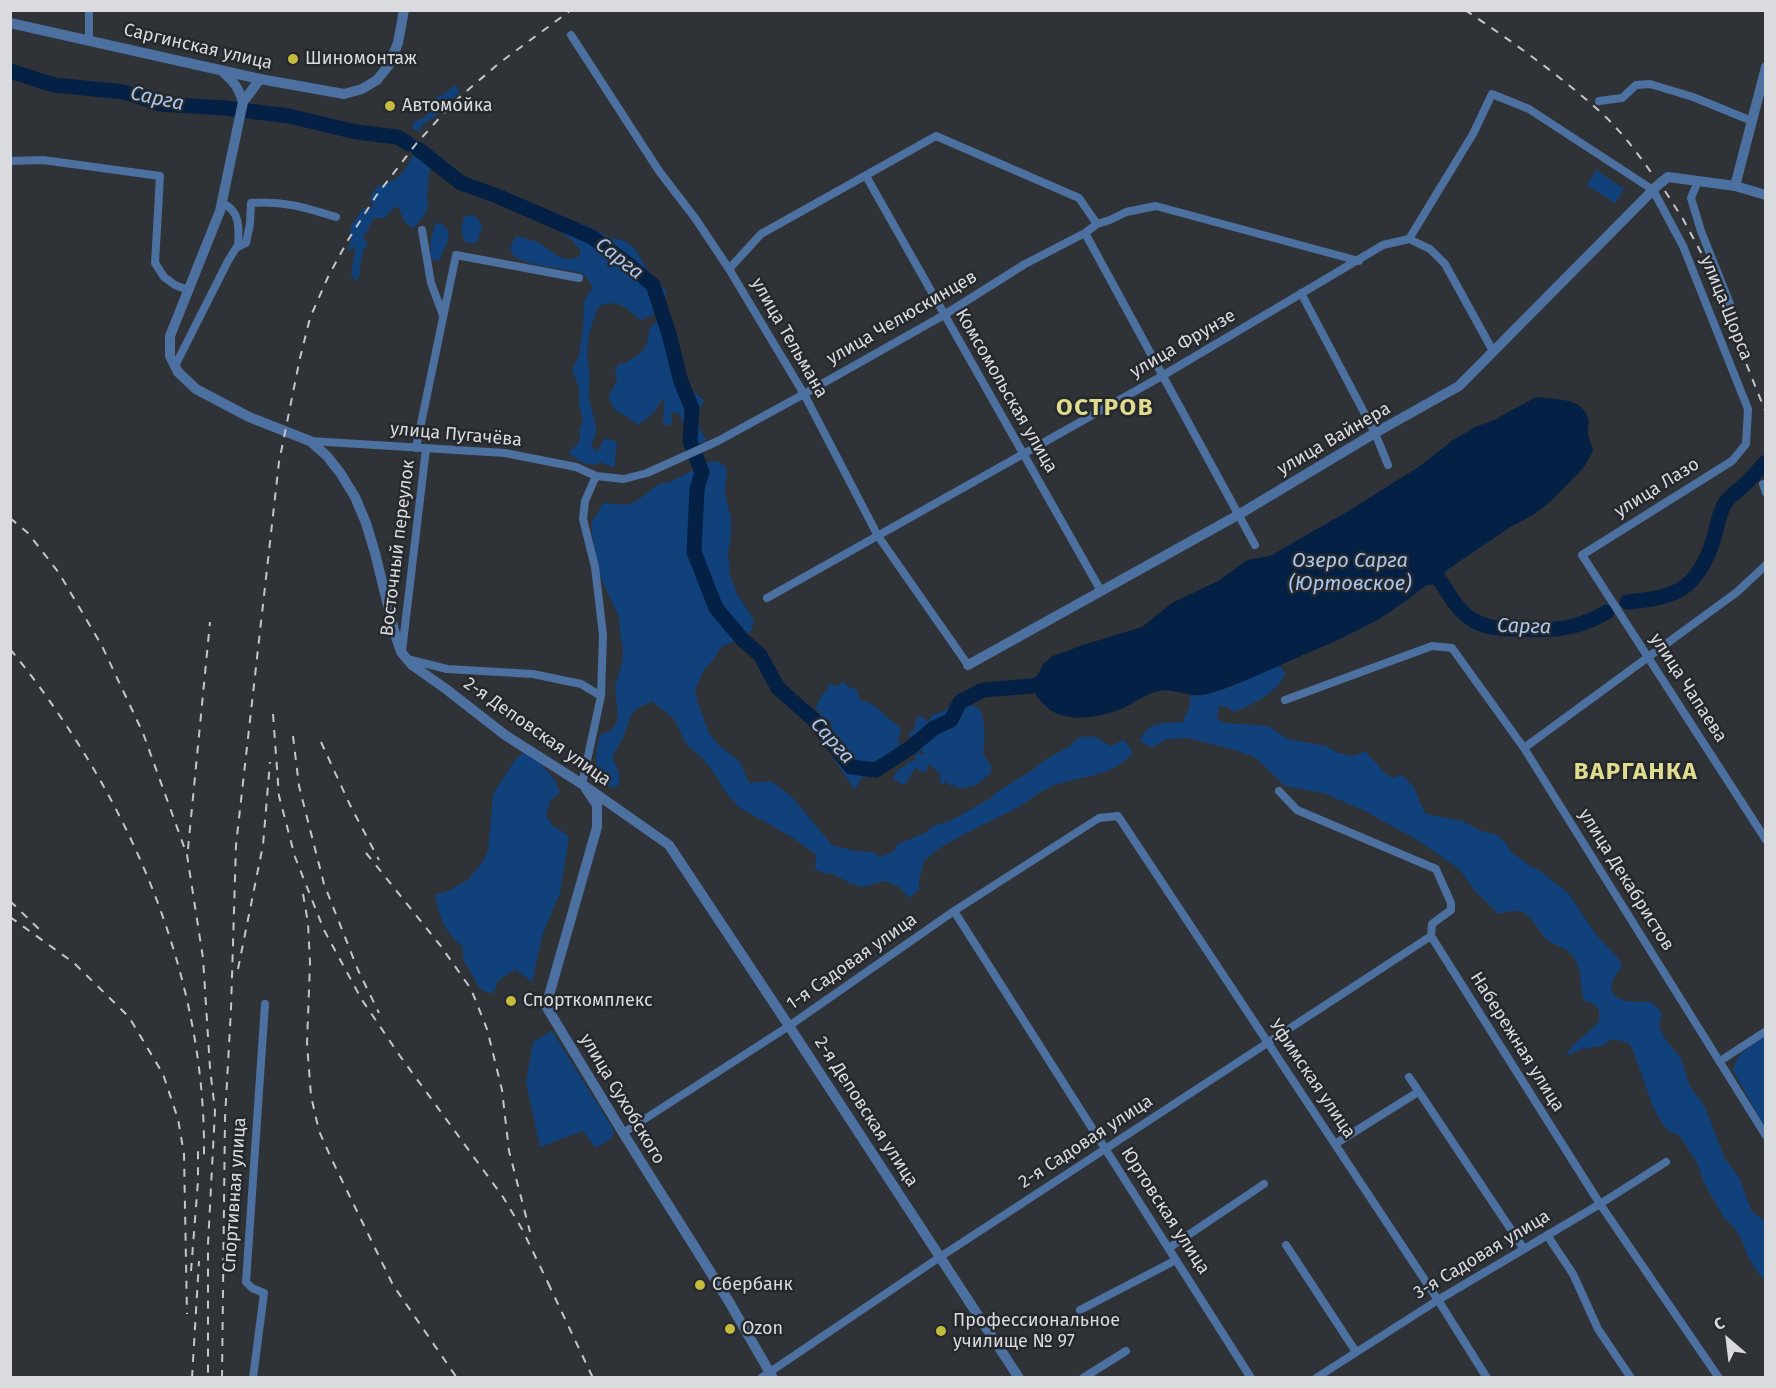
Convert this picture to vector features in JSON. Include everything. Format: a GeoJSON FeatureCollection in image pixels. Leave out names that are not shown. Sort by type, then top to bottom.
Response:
{"type":"FeatureCollection","features":[{"type":"Feature","properties":{"kind":"street"},"geometry":{"type":"LineString","coordinates":[[89,10],[89,40]]}},
{"type":"Feature","properties":{"kind":"street","name":"Саргинская улица"},"geometry":{"type":"LineString","coordinates":[[10,23],[221,71],[344,94],[362,89],[377,80],[389,64],[398,43],[404,10]]}},
{"type":"Feature","properties":{"kind":"street","name":"улица Тельмана"},"geometry":{"type":"LineString","coordinates":[[571,35],[659,171],[695,218],[729,270],[804,394],[878,536],[968,665]]}},
{"type":"Feature","properties":{"kind":"street"},"geometry":{"type":"LineString","coordinates":[[1735,186],[1766,67]]}},
{"type":"Feature","properties":{"kind":"street"},"geometry":{"type":"LineString","coordinates":[[221,71],[238,88],[243,102]]}},
{"type":"Feature","properties":{"kind":"street"},"geometry":{"type":"LineString","coordinates":[[260,79],[243,102],[220,211],[170,336],[170,356],[174,366],[196,389],[216,401],[249,417],[310,441],[327,456],[355,497],[366,523],[395,634],[404,656],[447,669],[533,674],[581,684],[601,696]]}},
{"type":"Feature","properties":{"kind":"street"},"geometry":{"type":"LineString","coordinates":[[1599,101],[1622,98],[1636,85],[1650,84],[1693,97],[1752,121]]}},
{"type":"Feature","properties":{"kind":"street"},"geometry":{"type":"LineString","coordinates":[[1493,351],[1445,264],[1430,249],[1409,239],[1473,134],[1492,94],[1529,109],[1653,190]]}},
{"type":"Feature","properties":{"kind":"street"},"geometry":{"type":"LineString","coordinates":[[729,270],[761,234],[936,136],[1079,198],[1097,224]]}},
{"type":"Feature","properties":{"kind":"street"},"geometry":{"type":"LineString","coordinates":[[10,161],[43,160],[160,176],[155,262],[164,277],[188,290]]}},
{"type":"Feature","properties":{"kind":"street","name":"Комсомольская улица"},"geometry":{"type":"LineString","coordinates":[[866,176],[1101,591]]}},
{"type":"Feature","properties":{"kind":"street","name":"улица Вайнера"},"geometry":{"type":"LineString","coordinates":[[968,665],[1238,515],[1459,386],[1668,177],[1698,181]]}},
{"type":"Feature","properties":{"kind":"street"},"geometry":{"type":"LineString","coordinates":[[1734,314],[1701,231],[1691,198],[1698,181],[1735,186],[1766,195]]}},
{"type":"Feature","properties":{"kind":"street","name":"улица Щорса"},"geometry":{"type":"LineString","coordinates":[[1653,190],[1683,246],[1748,409],[1746,444]]}},
{"type":"Feature","properties":{"kind":"street"},"geometry":{"type":"LineString","coordinates":[[174,366],[219,276],[238,247],[246,243],[251,203],[270,201],[308,208],[336,217]]}},
{"type":"Feature","properties":{"kind":"street"},"geometry":{"type":"LineString","coordinates":[[222,203],[230,207],[238,219],[238,247]]}},
{"type":"Feature","properties":{"kind":"street","name":"улица Челюскинцев"},"geometry":{"type":"LineString","coordinates":[[596,476],[624,479],[647,473],[708,446],[944,315],[1025,264],[1097,224],[1126,212],[1156,206],[1359,261]]}},
{"type":"Feature","properties":{"kind":"street"},"geometry":{"type":"LineString","coordinates":[[422,230],[431,283],[443,315]]}},
{"type":"Feature","properties":{"kind":"street"},"geometry":{"type":"LineString","coordinates":[[1084,233],[1255,545]]}},
{"type":"Feature","properties":{"kind":"street","name":"улица Фрунзе"},"geometry":{"type":"LineString","coordinates":[[767,598],[1162,376],[1383,245],[1409,239]]}},
{"type":"Feature","properties":{"kind":"street","name":"Восточный переулок"},"geometry":{"type":"LineString","coordinates":[[416,448],[456,255],[579,278]]}},
{"type":"Feature","properties":{"kind":"street"},"geometry":{"type":"LineString","coordinates":[[1301,293],[1375,433],[1389,465]]}},
{"type":"Feature","properties":{"kind":"street","name":"улица Пугачёва"},"geometry":{"type":"LineString","coordinates":[[310,441],[505,453],[576,467],[596,476]]}},
{"type":"Feature","properties":{"kind":"street","name":"улица Лазо"},"geometry":{"type":"LineString","coordinates":[[1582,555],[1732,460],[1746,444]]}},
{"type":"Feature","properties":{"kind":"street","name":"Восточный переулок"},"geometry":{"type":"LineString","coordinates":[[404,656],[426,449]]}},
{"type":"Feature","properties":{"kind":"street"},"geometry":{"type":"LineString","coordinates":[[582,784],[601,696],[603,635],[595,567],[583,519],[585,501],[596,476]]}},
{"type":"Feature","properties":{"kind":"street","name":"улица Чапаева"},"geometry":{"type":"LineString","coordinates":[[1582,555],[1766,840]]}},
{"type":"Feature","properties":{"kind":"street"},"geometry":{"type":"LineString","coordinates":[[1524,748],[1737,592],[1766,565]]}},
{"type":"Feature","properties":{"kind":"street","name":"улица Декабристов"},"geometry":{"type":"LineString","coordinates":[[1286,700],[1432,646],[1452,648],[1524,748],[1766,1136]]}},
{"type":"Feature","properties":{"kind":"street","name":"2-я Деповская улица"},"geometry":{"type":"LineString","coordinates":[[404,656],[412,665],[446,688],[505,735],[582,784],[669,845],[1019,1377]]}},
{"type":"Feature","properties":{"kind":"street","name":"улица Сухобского"},"geometry":{"type":"LineString","coordinates":[[582,784],[597,806],[597,827],[546,1006],[728,1300],[768,1376]]}},
{"type":"Feature","properties":{"kind":"street"},"geometry":{"type":"LineString","coordinates":[[1280,791],[1297,810],[1436,869],[1451,903],[1451,910],[1432,924],[1431,936]]}},
{"type":"Feature","properties":{"kind":"street","name":"Уфимская улица"},"geometry":{"type":"LineString","coordinates":[[1099,818],[1118,816],[1487,1377]]}},
{"type":"Feature","properties":{"kind":"street","name":"1-я Садовая улица"},"geometry":{"type":"LineString","coordinates":[[623,1133],[789,1026],[954,911],[1099,818]]}},
{"type":"Feature","properties":{"kind":"street","name":"Юртовская улица"},"geometry":{"type":"LineString","coordinates":[[954,911],[1251,1377]]}},
{"type":"Feature","properties":{"kind":"street","name":"2-я Садовая улица"},"geometry":{"type":"LineString","coordinates":[[768,1376],[940,1257],[1431,936]]}},
{"type":"Feature","properties":{"kind":"street","name":"Набережная улица"},"geometry":{"type":"LineString","coordinates":[[1431,936],[1600,1204],[1719,1377]]}},
{"type":"Feature","properties":{"kind":"street","name":"Спортивная улица"},"geometry":{"type":"LineString","coordinates":[[253,1377],[264,1293],[252,1288],[246,1282],[265,1004]]}},
{"type":"Feature","properties":{"kind":"street"},"geometry":{"type":"LineString","coordinates":[[1720,1061],[1766,1031]]}},
{"type":"Feature","properties":{"kind":"street"},"geometry":{"type":"LineString","coordinates":[[1409,1077],[1524,1249]]}},
{"type":"Feature","properties":{"kind":"street"},"geometry":{"type":"LineString","coordinates":[[1335,1144],[1418,1092]]}},
{"type":"Feature","properties":{"kind":"street","name":"3-я Садовая улица"},"geometry":{"type":"LineString","coordinates":[[1317,1377],[1438,1300],[1666,1162]]}},
{"type":"Feature","properties":{"kind":"street"},"geometry":{"type":"LineString","coordinates":[[1169,1248],[1264,1184]]}},
{"type":"Feature","properties":{"kind":"street"},"geometry":{"type":"LineString","coordinates":[[1547,1235],[1573,1274],[1598,1329],[1630,1377]]}},
{"type":"Feature","properties":{"kind":"street"},"geometry":{"type":"LineString","coordinates":[[1286,1245],[1356,1352]]}},
{"type":"Feature","properties":{"kind":"street"},"geometry":{"type":"LineString","coordinates":[[1080,1310],[1176,1260]]}},
{"type":"Feature","properties":{"kind":"street"},"geometry":{"type":"LineString","coordinates":[[1083,1377],[1126,1351]]}},
{"type":"Feature","properties":{"kind":"shaded area"},"geometry":{"type":"Polygon","coordinates":[[[455,85],[460,92],[433,118],[423,124],[420,131],[414,130],[412,125],[415,121],[426,117],[435,98],[455,85]]]}},
{"type":"Feature","properties":{"kind":"shaded area"},"geometry":{"type":"Polygon","coordinates":[[[420,150],[433,158],[426,211],[413,229],[404,221],[399,207],[395,207],[384,218],[374,218],[363,238],[367,245],[362,253],[357,281],[351,275],[354,247],[347,252],[351,240],[351,226],[363,209],[374,206],[370,199],[376,189],[399,176],[416,151],[420,150]]]}},
{"type":"Feature","properties":{"kind":"shaded area"},"geometry":{"type":"Polygon","coordinates":[[[1596,170],[1624,189],[1615,203],[1587,185],[1596,170]]]}},
{"type":"Feature","properties":{"kind":"shaded area"},"geometry":{"type":"Polygon","coordinates":[[[473,215],[483,228],[477,243],[466,243],[462,233],[462,223],[465,216],[473,215]]]}},
{"type":"Feature","properties":{"kind":"shaded area"},"geometry":{"type":"Polygon","coordinates":[[[436,222],[447,229],[449,238],[440,259],[435,261],[430,257],[431,239],[436,222]]]}},
{"type":"Feature","properties":{"kind":"shaded area"},"geometry":{"type":"Polygon","coordinates":[[[573,222],[610,237],[624,240],[636,250],[647,269],[667,292],[658,310],[651,316],[640,320],[620,305],[610,303],[598,307],[589,334],[588,394],[596,427],[591,445],[597,452],[605,438],[617,442],[614,468],[601,462],[592,465],[584,463],[568,453],[578,444],[579,431],[583,422],[579,405],[579,388],[572,370],[579,355],[584,302],[593,286],[582,273],[533,264],[514,257],[510,248],[516,236],[535,241],[556,255],[573,259],[580,256],[580,250],[572,240],[559,231],[562,223],[573,222]]]}},
{"type":"Feature","properties":{"kind":"shaded area"},"geometry":{"type":"Polygon","coordinates":[[[663,316],[672,324],[676,337],[673,348],[682,373],[677,379],[680,387],[704,400],[697,420],[706,439],[704,442],[695,444],[690,441],[689,433],[679,414],[671,412],[672,424],[666,426],[663,422],[664,401],[662,398],[649,417],[638,425],[615,410],[609,399],[617,381],[615,369],[620,363],[624,364],[641,353],[647,344],[650,327],[663,316]]]}},
{"type":"Feature","properties":{"kind":"shaded area"},"geometry":{"type":"Polygon","coordinates":[[[717,461],[727,468],[725,494],[731,518],[728,553],[730,575],[736,592],[754,620],[751,631],[738,640],[721,647],[703,671],[695,691],[700,709],[709,733],[718,744],[740,762],[749,783],[771,781],[792,797],[832,845],[856,851],[873,852],[880,857],[894,851],[896,845],[925,833],[933,826],[950,821],[991,798],[1045,760],[1071,745],[1079,737],[1097,737],[1110,746],[1124,740],[1133,752],[1115,767],[1046,789],[1015,809],[943,846],[924,861],[919,890],[909,898],[899,887],[885,881],[863,887],[849,883],[834,874],[823,873],[815,869],[816,855],[792,837],[740,808],[726,793],[702,758],[687,745],[674,719],[652,701],[638,708],[631,715],[623,738],[612,757],[619,773],[619,785],[614,788],[602,783],[596,765],[597,747],[600,735],[612,730],[618,719],[615,686],[622,663],[623,648],[619,617],[600,576],[592,536],[592,520],[603,503],[627,505],[638,500],[659,484],[670,482],[709,462],[717,461]]]}},
{"type":"Feature","properties":{"kind":"shaded area"},"geometry":{"type":"Polygon","coordinates":[[[1277,666],[1282,668],[1285,674],[1276,687],[1257,701],[1234,712],[1227,707],[1219,706],[1217,719],[1225,723],[1268,726],[1288,739],[1326,746],[1338,753],[1354,756],[1365,751],[1385,773],[1393,778],[1401,775],[1411,783],[1426,814],[1463,821],[1483,832],[1496,834],[1506,843],[1511,852],[1538,869],[1569,894],[1597,936],[1618,958],[1622,966],[1612,982],[1611,988],[1616,997],[1627,1001],[1650,1001],[1662,1012],[1659,1027],[1666,1040],[1681,1058],[1689,1085],[1705,1107],[1725,1159],[1739,1177],[1752,1212],[1765,1221],[1765,1280],[1749,1259],[1734,1227],[1724,1218],[1704,1183],[1698,1164],[1679,1135],[1668,1131],[1659,1118],[1629,1043],[1611,1039],[1605,1045],[1582,1049],[1566,1056],[1599,1021],[1599,1009],[1592,1003],[1584,1001],[1579,969],[1572,955],[1544,937],[1527,915],[1516,911],[1499,914],[1475,891],[1459,869],[1419,841],[1363,810],[1323,793],[1285,786],[1256,758],[1188,738],[1167,739],[1153,747],[1147,746],[1140,740],[1153,726],[1183,722],[1190,705],[1190,696],[1224,689],[1277,666]]]}},
{"type":"Feature","properties":{"kind":"shaded area"},"geometry":{"type":"Polygon","coordinates":[[[842,681],[852,689],[856,688],[862,701],[877,708],[899,726],[901,731],[898,739],[900,747],[896,755],[899,762],[888,767],[883,760],[871,765],[854,789],[835,760],[840,750],[849,758],[854,758],[832,731],[831,722],[815,709],[823,693],[828,690],[828,684],[839,686],[842,681]]]}},
{"type":"Feature","properties":{"kind":"shaded area"},"geometry":{"type":"Polygon","coordinates":[[[960,702],[979,708],[984,730],[983,754],[991,765],[991,772],[979,783],[963,789],[956,787],[954,783],[952,788],[946,780],[944,785],[942,784],[940,773],[931,765],[927,765],[927,771],[921,772],[916,767],[905,785],[894,780],[897,771],[906,767],[906,763],[915,761],[915,752],[925,755],[910,737],[909,732],[913,732],[917,717],[923,717],[928,722],[932,715],[960,702]]]}},
{"type":"Feature","properties":{"kind":"shaded area"},"geometry":{"type":"Polygon","coordinates":[[[527,749],[554,779],[560,792],[550,801],[546,815],[552,825],[569,836],[560,893],[543,933],[532,982],[515,969],[498,981],[493,994],[480,989],[463,959],[463,947],[451,936],[444,924],[435,895],[448,891],[469,879],[483,861],[488,851],[493,794],[515,760],[527,749]]]}},
{"type":"Feature","properties":{"kind":"shaded area"},"geometry":{"type":"Polygon","coordinates":[[[552,1031],[613,1129],[613,1137],[596,1148],[583,1131],[540,1147],[526,1082],[533,1042],[552,1031]]]}},
{"type":"Feature","properties":{"kind":"shaded area"},"geometry":{"type":"Polygon","coordinates":[[[1765,1036],[1765,1128],[1733,1070],[1741,1054],[1765,1036]]]}},
{"type":"Feature","properties":{"kind":"water","name":"Озеро Сарга (Юртовское)"},"geometry":{"type":"Polygon","coordinates":[[[1536,397],[1573,402],[1584,411],[1589,420],[1588,434],[1593,451],[1585,466],[1550,502],[1533,515],[1512,526],[1385,615],[1318,648],[1207,694],[1158,691],[1121,709],[1082,718],[1058,714],[1039,699],[1032,686],[1043,664],[1053,656],[1142,627],[1172,603],[1220,580],[1247,560],[1270,556],[1420,466],[1453,440],[1536,397]]]}},
{"type":"Feature","properties":{"kind":"waterway","name":"Сарга"},"geometry":{"type":"LineString","coordinates":[[10,71],[54,85],[124,92],[160,104],[224,108],[289,116],[356,132],[397,137],[409,144]]}},
{"type":"Feature","properties":{"kind":"waterway","name":"Сарга"},"geometry":{"type":"LineString","coordinates":[[418,149],[461,183],[592,237],[653,285],[681,382],[692,408],[690,441],[702,472],[697,489],[694,552],[716,608],[742,639],[760,655],[778,688],[813,719],[851,767],[876,770],[910,748],[934,728],[951,720],[960,702],[983,690],[1032,686],[1049,680]]}},
{"type":"Feature","properties":{"kind":"waterway","name":"Сарга"},"geometry":{"type":"LineString","coordinates":[[1627,602],[1671,594],[1691,581],[1707,558],[1726,501],[1766,462]]}},
{"type":"Feature","properties":{"kind":"waterway","name":"Сарга"},"geometry":{"type":"LineString","coordinates":[[1419,578],[1438,577],[1467,616],[1478,623],[1492,627],[1539,630],[1562,628],[1584,623],[1607,612]]}},
{"type":"Feature","properties":{"kind":"railway"},"geometry":{"type":"LineString","coordinates":[[222,1378],[225,1118],[236,845],[279,462],[310,318],[348,240],[376,196],[416,144],[453,103],[498,64],[571,10]]}},
{"type":"Feature","properties":{"kind":"railway"},"geometry":{"type":"LineString","coordinates":[[1465,10],[1532,57],[1596,108],[1612,123],[1653,175]]}},
{"type":"Feature","properties":{"kind":"railway"},"geometry":{"type":"LineString","coordinates":[[1665,191],[1704,258],[1766,413]]}},
{"type":"Feature","properties":{"kind":"railway"},"geometry":{"type":"LineString","coordinates":[[10,518],[28,533],[59,573],[102,646],[143,733],[187,855],[203,958],[215,1111],[208,1244],[208,1378]]}},
{"type":"Feature","properties":{"kind":"railway"},"geometry":{"type":"LineString","coordinates":[[188,849],[210,622]]}},
{"type":"Feature","properties":{"kind":"railway"},"geometry":{"type":"LineString","coordinates":[[10,649],[50,701],[93,768],[146,872],[183,983],[195,1040],[202,1098],[204,1156]]}},
{"type":"Feature","properties":{"kind":"railway"},"geometry":{"type":"LineString","coordinates":[[273,714],[279,796],[295,857],[324,930],[362,1000],[503,1197],[522,1229],[551,1289]]}},
{"type":"Feature","properties":{"kind":"railway"},"geometry":{"type":"LineString","coordinates":[[293,736],[299,786],[324,884],[358,970],[379,1013]]}},
{"type":"Feature","properties":{"kind":"railway"},"geometry":{"type":"LineString","coordinates":[[321,742],[379,860]]}},
{"type":"Feature","properties":{"kind":"railway"},"geometry":{"type":"LineString","coordinates":[[238,969],[263,845],[270,762]]}},
{"type":"Feature","properties":{"kind":"railway"},"geometry":{"type":"LineString","coordinates":[[366,853],[440,945],[471,989],[487,1029],[502,1090],[509,1151],[530,1232]]}},
{"type":"Feature","properties":{"kind":"railway"},"geometry":{"type":"LineString","coordinates":[[303,894],[308,923],[310,963],[307,1043],[311,1096],[319,1131],[393,1285],[457,1378]]}},
{"type":"Feature","properties":{"kind":"railway"},"geometry":{"type":"LineString","coordinates":[[10,901],[42,932]]}},
{"type":"Feature","properties":{"kind":"railway"},"geometry":{"type":"LineString","coordinates":[[10,917],[74,963],[129,1017],[163,1074],[178,1119],[184,1154],[187,1314]]}},
{"type":"Feature","properties":{"kind":"railway"},"geometry":{"type":"LineString","coordinates":[[191,1271],[198,1181],[198,1145]]}},
{"type":"Feature","properties":{"kind":"railway"},"geometry":{"type":"LineString","coordinates":[[192,1378],[199,1261]]}},
{"type":"Feature","properties":{"kind":"railway"},"geometry":{"type":"LineString","coordinates":[[548,1283],[593,1378]]}},
{"type":"Feature","properties":{"kind":"place","name":"Шиномонтаж"},"geometry":{"type":"Point","coordinates":[293,59]}},
{"type":"Feature","properties":{"kind":"place","name":"Автомойка"},"geometry":{"type":"Point","coordinates":[390,106]}},
{"type":"Feature","properties":{"kind":"place","name":"Спорткомплекс"},"geometry":{"type":"Point","coordinates":[511,1001]}},
{"type":"Feature","properties":{"kind":"place","name":"Сбербанк"},"geometry":{"type":"Point","coordinates":[700,1285]}},
{"type":"Feature","properties":{"kind":"place","name":"Ozon"},"geometry":{"type":"Point","coordinates":[730,1329]}},
{"type":"Feature","properties":{"kind":"place","name":"Профессиональное училище № 97"},"geometry":{"type":"Point","coordinates":[941,1331]}},
{"type":"Feature","properties":{"kind":"district","name":"ОСТРОВ"},"geometry":{"type":"Point","coordinates":[1105,408]}},
{"type":"Feature","properties":{"kind":"district","name":"ВАРГАНКА"},"geometry":{"type":"Point","coordinates":[1636,772]}}]}
